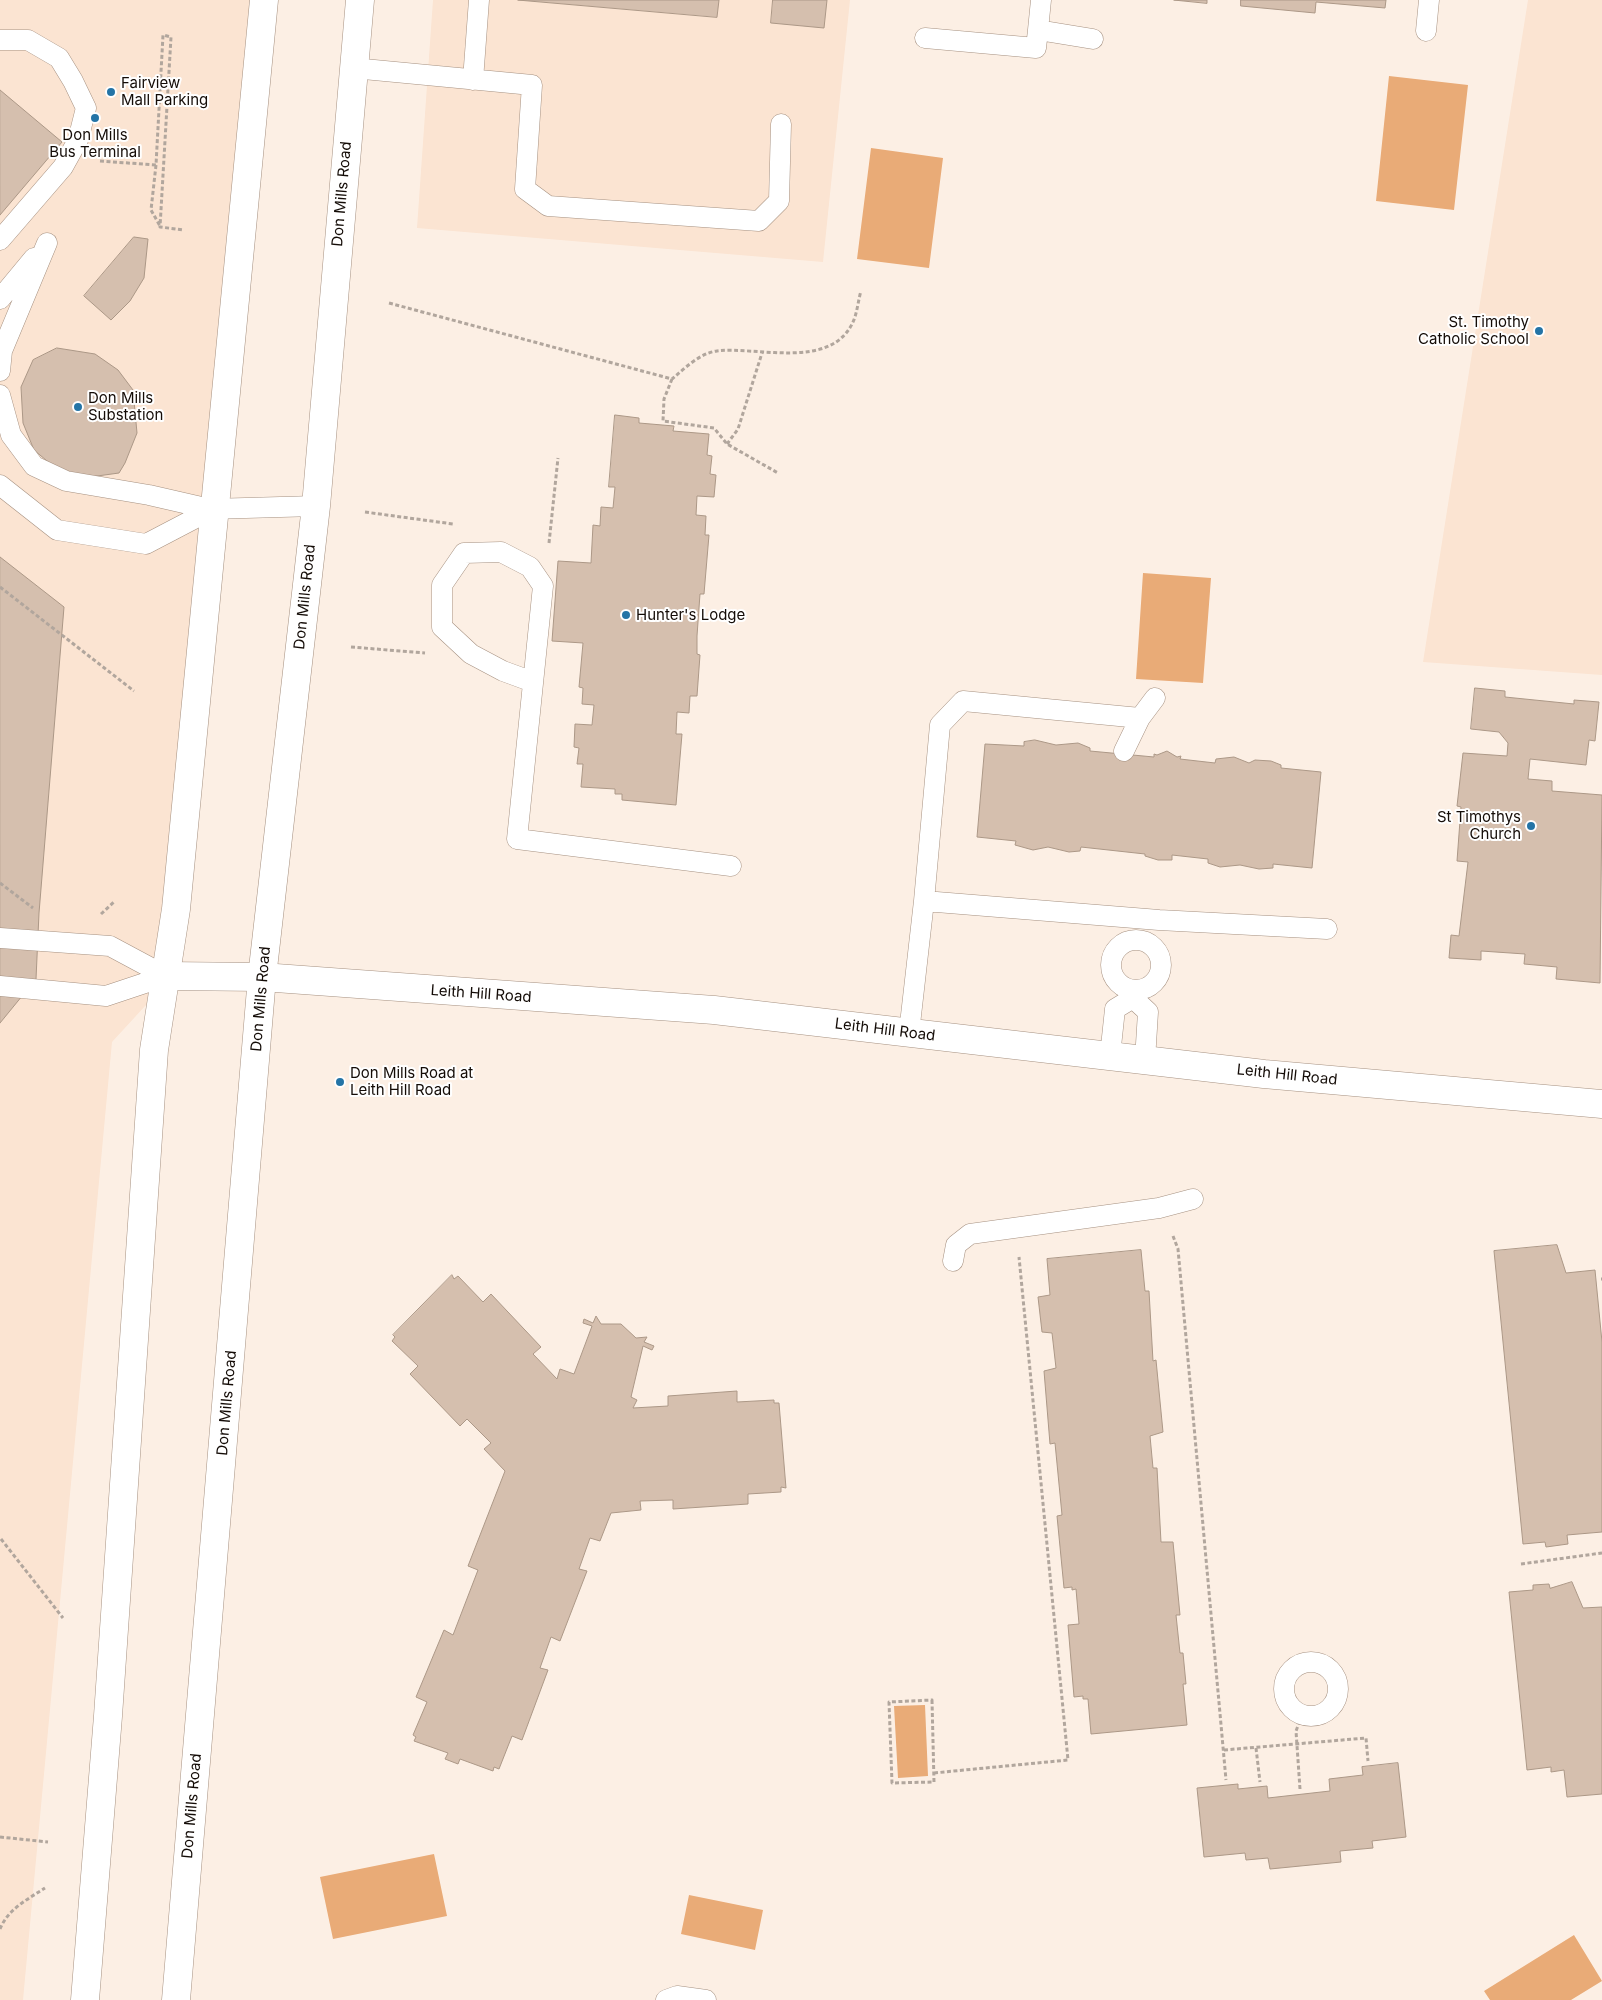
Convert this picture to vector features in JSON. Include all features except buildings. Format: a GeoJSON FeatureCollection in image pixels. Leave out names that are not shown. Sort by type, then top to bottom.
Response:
{"type":"FeatureCollection","features":[{"type":"Feature","properties":{"kind":"main road"},"geometry":{"type":"LineString","coordinates":[[85,2000],[108,1716],[154,1050],[176,899],[264,0]]}},
{"type":"Feature","properties":{"kind":"main road","name":"Don Mills Road"},"geometry":{"type":"LineString","coordinates":[[176,2000],[262,977],[316,506],[360,0]]}},
{"type":"Feature","properties":{"kind":"main road","name":"Leith Hill Road"},"geometry":{"type":"LineString","coordinates":[[166,976],[262,977],[714,1010],[1264,1074],[1602,1104]]}},
{"type":"Feature","properties":{"kind":"lane"},"geometry":{"type":"LineString","coordinates":[[474,80],[478,0]]}},
{"type":"Feature","properties":{"kind":"lane"},"geometry":{"type":"LineString","coordinates":[[924,38],[1036,48],[1041,0]]}},
{"type":"Feature","properties":{"kind":"lane"},"geometry":{"type":"LineString","coordinates":[[1426,31],[1429,0]]}},
{"type":"Feature","properties":{"kind":"lane"},"geometry":{"type":"LineString","coordinates":[[1038,30],[1093,39]]}},
{"type":"Feature","properties":{"kind":"lane"},"geometry":{"type":"LineString","coordinates":[[0,40],[28,40],[59,58],[86,108],[78,140],[63,167],[0,240]]}},
{"type":"Feature","properties":{"kind":"lane"},"geometry":{"type":"LineString","coordinates":[[353,68],[532,85],[525,189],[548,206],[759,221],[779,201],[781,124]]}},
{"type":"Feature","properties":{"kind":"lane"},"geometry":{"type":"LineString","coordinates":[[0,299],[46,243],[2,351],[0,371]]}},
{"type":"Feature","properties":{"kind":"lane"},"geometry":{"type":"LineString","coordinates":[[0,395],[11,434],[34,466],[66,481],[213,509],[316,506]]}},
{"type":"Feature","properties":{"kind":"lane"},"geometry":{"type":"LineString","coordinates":[[0,485],[57,530],[146,544],[213,509]]}},
{"type":"Feature","properties":{"kind":"lane"},"geometry":{"type":"LineString","coordinates":[[533,682],[503,671],[471,654],[442,627],[442,585],[464,553],[501,552],[530,567],[543,586],[518,839],[731,866]]}},
{"type":"Feature","properties":{"kind":"lane"},"geometry":{"type":"LineString","coordinates":[[1124,750],[1140,718],[1155,698]]}},
{"type":"Feature","properties":{"kind":"lane"},"geometry":{"type":"LineString","coordinates":[[909,1033],[924,901],[940,725],[963,701],[1140,718]]}},
{"type":"Feature","properties":{"kind":"lane"},"geometry":{"type":"LineString","coordinates":[[924,901],[1140,919],[1327,929]]}},
{"type":"Feature","properties":{"kind":"lane"},"geometry":{"type":"LineString","coordinates":[[1138,940],[1140,919]]}},
{"type":"Feature","properties":{"kind":"lane"},"geometry":{"type":"LineString","coordinates":[[0,938],[110,946],[166,976]]}},
{"type":"Feature","properties":{"kind":"lane"},"geometry":{"type":"LineString","coordinates":[[1110,1056],[1115,1009],[1133,995],[1152,985],[1161,971],[1159,954],[1147,942],[1138,940],[1122,943],[1112,956],[1110,963],[1114,979],[1133,995],[1148,1012],[1145,1060]]}},
{"type":"Feature","properties":{"kind":"lane"},"geometry":{"type":"LineString","coordinates":[[0,986],[106,996],[166,976]]}},
{"type":"Feature","properties":{"kind":"lane"},"geometry":{"type":"LineString","coordinates":[[953,1262],[956,1245],[970,1234],[1159,1208],[1193,1199]]}},
{"type":"Feature","properties":{"kind":"lane"},"geometry":{"type":"LineString","coordinates":[[666,2000],[677,1996],[706,2000]]}},
{"type":"Feature","properties":{"kind":"path"},"geometry":{"type":"LineString","coordinates":[[163,35],[171,37],[160,227],[151,210],[156,165],[163,35]]}},
{"type":"Feature","properties":{"kind":"path"},"geometry":{"type":"LineString","coordinates":[[97,161],[156,165]]}},
{"type":"Feature","properties":{"kind":"path"},"geometry":{"type":"LineString","coordinates":[[160,227],[184,230]]}},
{"type":"Feature","properties":{"kind":"path"},"geometry":{"type":"LineString","coordinates":[[778,473],[727,444],[714,428],[663,421],[664,399],[672,378],[692,362],[716,351],[802,352],[834,345],[852,325],[861,291]]}},
{"type":"Feature","properties":{"kind":"path"},"geometry":{"type":"LineString","coordinates":[[389,303],[672,378]]}},
{"type":"Feature","properties":{"kind":"path"},"geometry":{"type":"LineString","coordinates":[[727,444],[738,429],[762,353]]}},
{"type":"Feature","properties":{"kind":"path"},"geometry":{"type":"LineString","coordinates":[[548,546],[558,458]]}},
{"type":"Feature","properties":{"kind":"path"},"geometry":{"type":"LineString","coordinates":[[0,587],[134,691]]}},
{"type":"Feature","properties":{"kind":"path"},"geometry":{"type":"LineString","coordinates":[[351,647],[420,653],[471,654]]}},
{"type":"Feature","properties":{"kind":"path"},"geometry":{"type":"LineString","coordinates":[[0,883],[39,913]]}},
{"type":"Feature","properties":{"kind":"path"},"geometry":{"type":"LineString","coordinates":[[1170,1232],[1176,1244],[1180,1269],[1226,1780]]}},
{"type":"Feature","properties":{"kind":"path"},"geometry":{"type":"LineString","coordinates":[[934,1773],[1068,1760],[1020,1252]]}},
{"type":"Feature","properties":{"kind":"path"},"geometry":{"type":"LineString","coordinates":[[1,1539],[64,1618]]}},
{"type":"Feature","properties":{"kind":"path"},"geometry":{"type":"LineString","coordinates":[[1521,1564],[1602,1553]]}},
{"type":"Feature","properties":{"kind":"path"},"geometry":{"type":"LineString","coordinates":[[932,1700],[934,1773],[934,1782],[892,1783],[889,1702],[932,1700]]}},
{"type":"Feature","properties":{"kind":"path"},"geometry":{"type":"LineString","coordinates":[[1300,1789],[1296,1731],[1302,1715]]}},
{"type":"Feature","properties":{"kind":"path"},"geometry":{"type":"LineString","coordinates":[[1224,1750],[1366,1738],[1368,1761]]}},
{"type":"Feature","properties":{"kind":"path"},"geometry":{"type":"LineString","coordinates":[[1256,1748],[1260,1782]]}},
{"type":"Feature","properties":{"kind":"path"},"geometry":{"type":"LineString","coordinates":[[0,1837],[48,1842]]}},
{"type":"Feature","properties":{"kind":"path"},"geometry":{"type":"LineString","coordinates":[[0,1929],[4,1920],[15,1908],[45,1888]]}},
{"type":"Feature","properties":{"kind":"shaded area"},"geometry":{"type":"Polygon","coordinates":[[[0,0],[264,0],[158,992],[112,1042],[23,2000],[0,2000],[0,0]]]}},
{"type":"Feature","properties":{"kind":"shaded area"},"geometry":{"type":"Polygon","coordinates":[[[433,0],[850,0],[823,262],[417,228],[433,0]]]}},
{"type":"Feature","properties":{"kind":"shaded area","name":"St. Timothy Catholic School"},"geometry":{"type":"Polygon","coordinates":[[[1528,0],[1602,0],[1602,675],[1423,662],[1528,0]]]}},
{"type":"Feature","properties":{"kind":"shaded area"},"geometry":{"type":"Polygon","coordinates":[[[1389,76],[1468,85],[1454,210],[1376,201],[1389,76]]]}},
{"type":"Feature","properties":{"kind":"shaded area"},"geometry":{"type":"Polygon","coordinates":[[[871,148],[943,158],[929,268],[857,259],[871,148]]]}},
{"type":"Feature","properties":{"kind":"shaded area"},"geometry":{"type":"Polygon","coordinates":[[[1143,573],[1211,578],[1203,683],[1136,679],[1143,573]]]}},
{"type":"Feature","properties":{"kind":"shaded area"},"geometry":{"type":"Polygon","coordinates":[[[925,1705],[928,1776],[898,1778],[894,1706],[925,1705]]]}},
{"type":"Feature","properties":{"kind":"shaded area"},"geometry":{"type":"Polygon","coordinates":[[[434,1854],[447,1916],[333,1939],[320,1877],[434,1854]]]}},
{"type":"Feature","properties":{"kind":"shaded area"},"geometry":{"type":"Polygon","coordinates":[[[689,1895],[763,1910],[755,1950],[681,1934],[689,1895]]]}},
{"type":"Feature","properties":{"kind":"shaded area"},"geometry":{"type":"Polygon","coordinates":[[[1574,1935],[1602,1981],[1571,2000],[1490,2000],[1484,1991],[1574,1935]]]}},
{"type":"Feature","properties":{"kind":"place","name":"Fairview Mall Parking"},"geometry":{"type":"Point","coordinates":[111,92]}},
{"type":"Feature","properties":{"kind":"place","name":"Don Mills Bus Terminal"},"geometry":{"type":"Point","coordinates":[95,118]}},
{"type":"Feature","properties":{"kind":"place","name":"St. Timothy Catholic School"},"geometry":{"type":"Point","coordinates":[1539,331]}},
{"type":"Feature","properties":{"kind":"place","name":"Don Mills Substation"},"geometry":{"type":"Point","coordinates":[78,407]}},
{"type":"Feature","properties":{"kind":"place","name":"Hunter's Lodge"},"geometry":{"type":"Point","coordinates":[626,615]}},
{"type":"Feature","properties":{"kind":"place","name":"St Timothys Church"},"geometry":{"type":"Point","coordinates":[1531,826]}},
{"type":"Feature","properties":{"kind":"place","name":"Don Mills Road at Leith Hill Road"},"geometry":{"type":"Point","coordinates":[340,1082]}}]}
